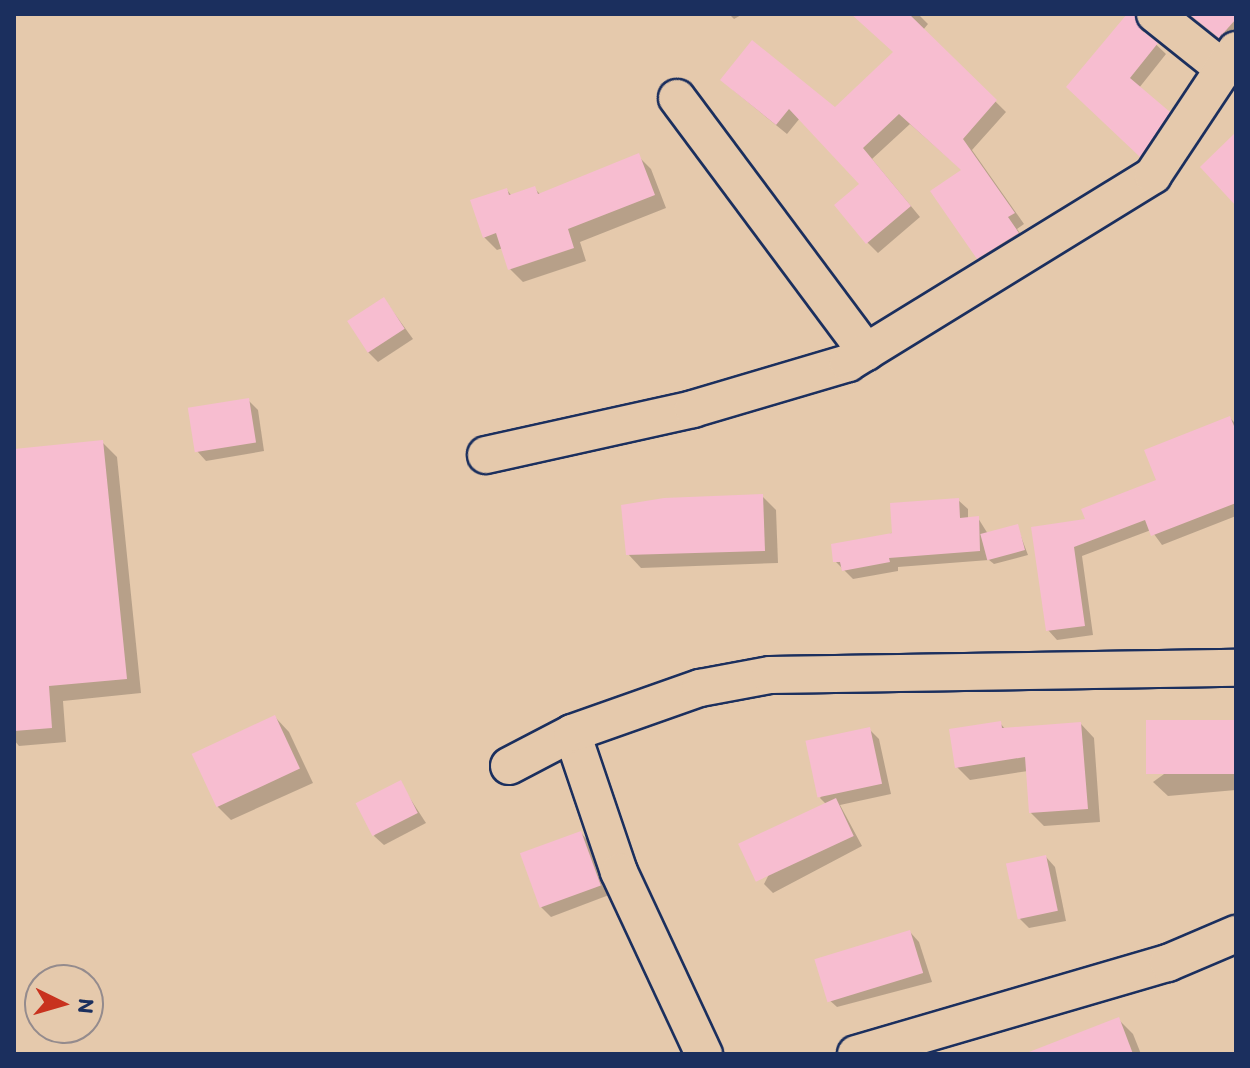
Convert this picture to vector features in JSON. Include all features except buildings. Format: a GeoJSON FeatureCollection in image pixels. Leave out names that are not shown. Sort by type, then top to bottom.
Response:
{"type":"FeatureCollection","features":[{"type":"Feature","properties":{"kind":"street"},"geometry":{"type":"LineString","coordinates":[[486,455],[693,409],[848,363],[1153,175],[1230,59],[1155,14]]}},
{"type":"Feature","properties":{"kind":"street"},"geometry":{"type":"LineString","coordinates":[[677,98],[866,352]]}},
{"type":"Feature","properties":{"kind":"street"},"geometry":{"type":"LineString","coordinates":[[509,766],[572,733],[700,688],[770,675],[1236,668]]}},
{"type":"Feature","properties":{"kind":"street"},"geometry":{"type":"LineString","coordinates":[[572,733],[619,872],[704,1054]]}},
{"type":"Feature","properties":{"kind":"street"},"geometry":{"type":"LineString","coordinates":[[856,1054],[1168,963],[1236,934]]}}]}
